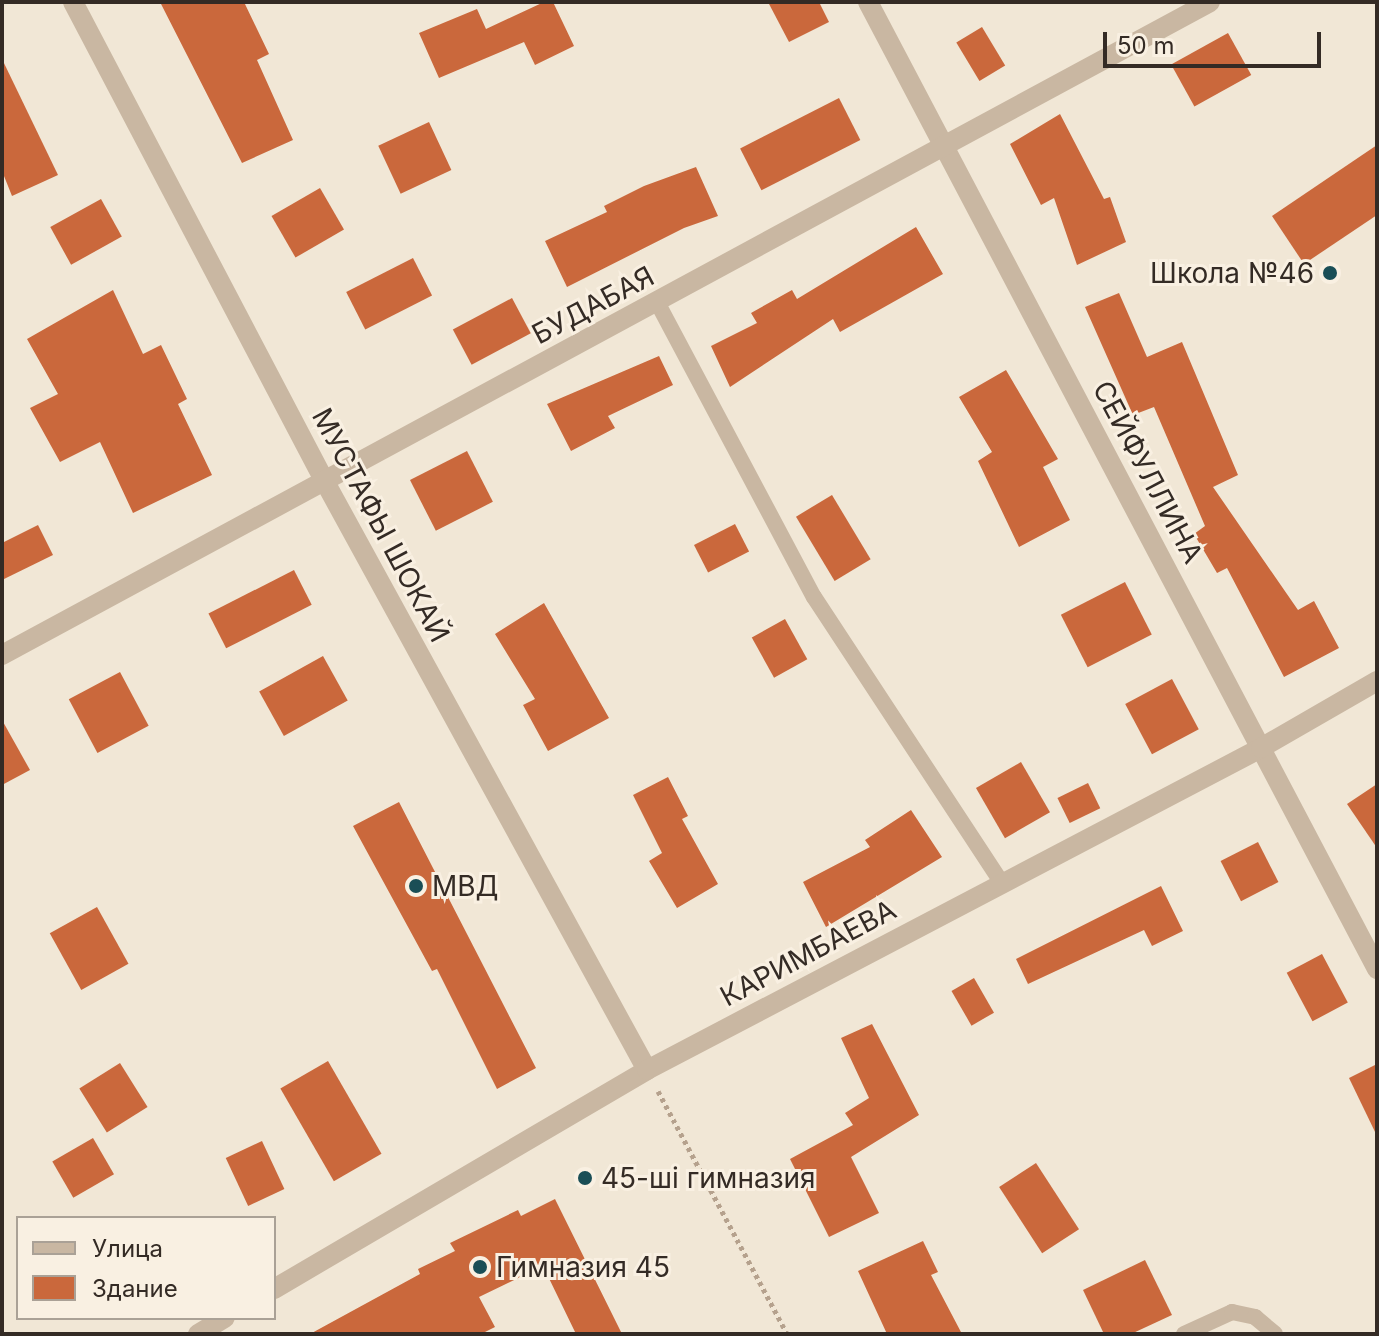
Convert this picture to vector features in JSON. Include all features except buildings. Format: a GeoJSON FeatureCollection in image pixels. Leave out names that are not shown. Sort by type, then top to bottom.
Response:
{"type":"FeatureCollection","features":[{"type":"Feature","properties":{"kind":"street","name":"МУСТАФЫ ШОКАЙ"},"geometry":{"type":"LineString","coordinates":[[73,2],[325,482],[647,1070]]}},
{"type":"Feature","properties":{"kind":"street","name":"СЕЙФУЛЛИНА"},"geometry":{"type":"LineString","coordinates":[[868,2],[1377,969]]}},
{"type":"Feature","properties":{"kind":"street","name":"БУДАБАЯ"},"geometry":{"type":"LineString","coordinates":[[2,655],[1210,2]]}},
{"type":"Feature","properties":{"kind":"street","name":"КАРИМБАЕВА"},"geometry":{"type":"LineString","coordinates":[[276,1288],[647,1070],[1261,748],[1377,681]]}},
{"type":"Feature","properties":{"kind":"street"},"geometry":{"type":"LineString","coordinates":[[198,1334],[222,1320]]}},
{"type":"Feature","properties":{"kind":"lane"},"geometry":{"type":"LineString","coordinates":[[657,302],[814,597],[1002,883]]}},
{"type":"Feature","properties":{"kind":"lane"},"geometry":{"type":"LineString","coordinates":[[1184,1334],[1232,1312],[1255,1317],[1275,1334]]}},
{"type":"Feature","properties":{"kind":"path"},"geometry":{"type":"LineString","coordinates":[[647,1070],[787,1334]]}},
{"type":"Feature","properties":{"kind":"place","name":"Школа №46"},"geometry":{"type":"Point","coordinates":[1330,273]}},
{"type":"Feature","properties":{"kind":"place","name":"МВД"},"geometry":{"type":"Point","coordinates":[416,886]}},
{"type":"Feature","properties":{"kind":"place","name":"45-ші гимназия"},"geometry":{"type":"Point","coordinates":[585,1178]}},
{"type":"Feature","properties":{"kind":"place","name":"Гимназия 45"},"geometry":{"type":"Point","coordinates":[480,1267]}}]}
